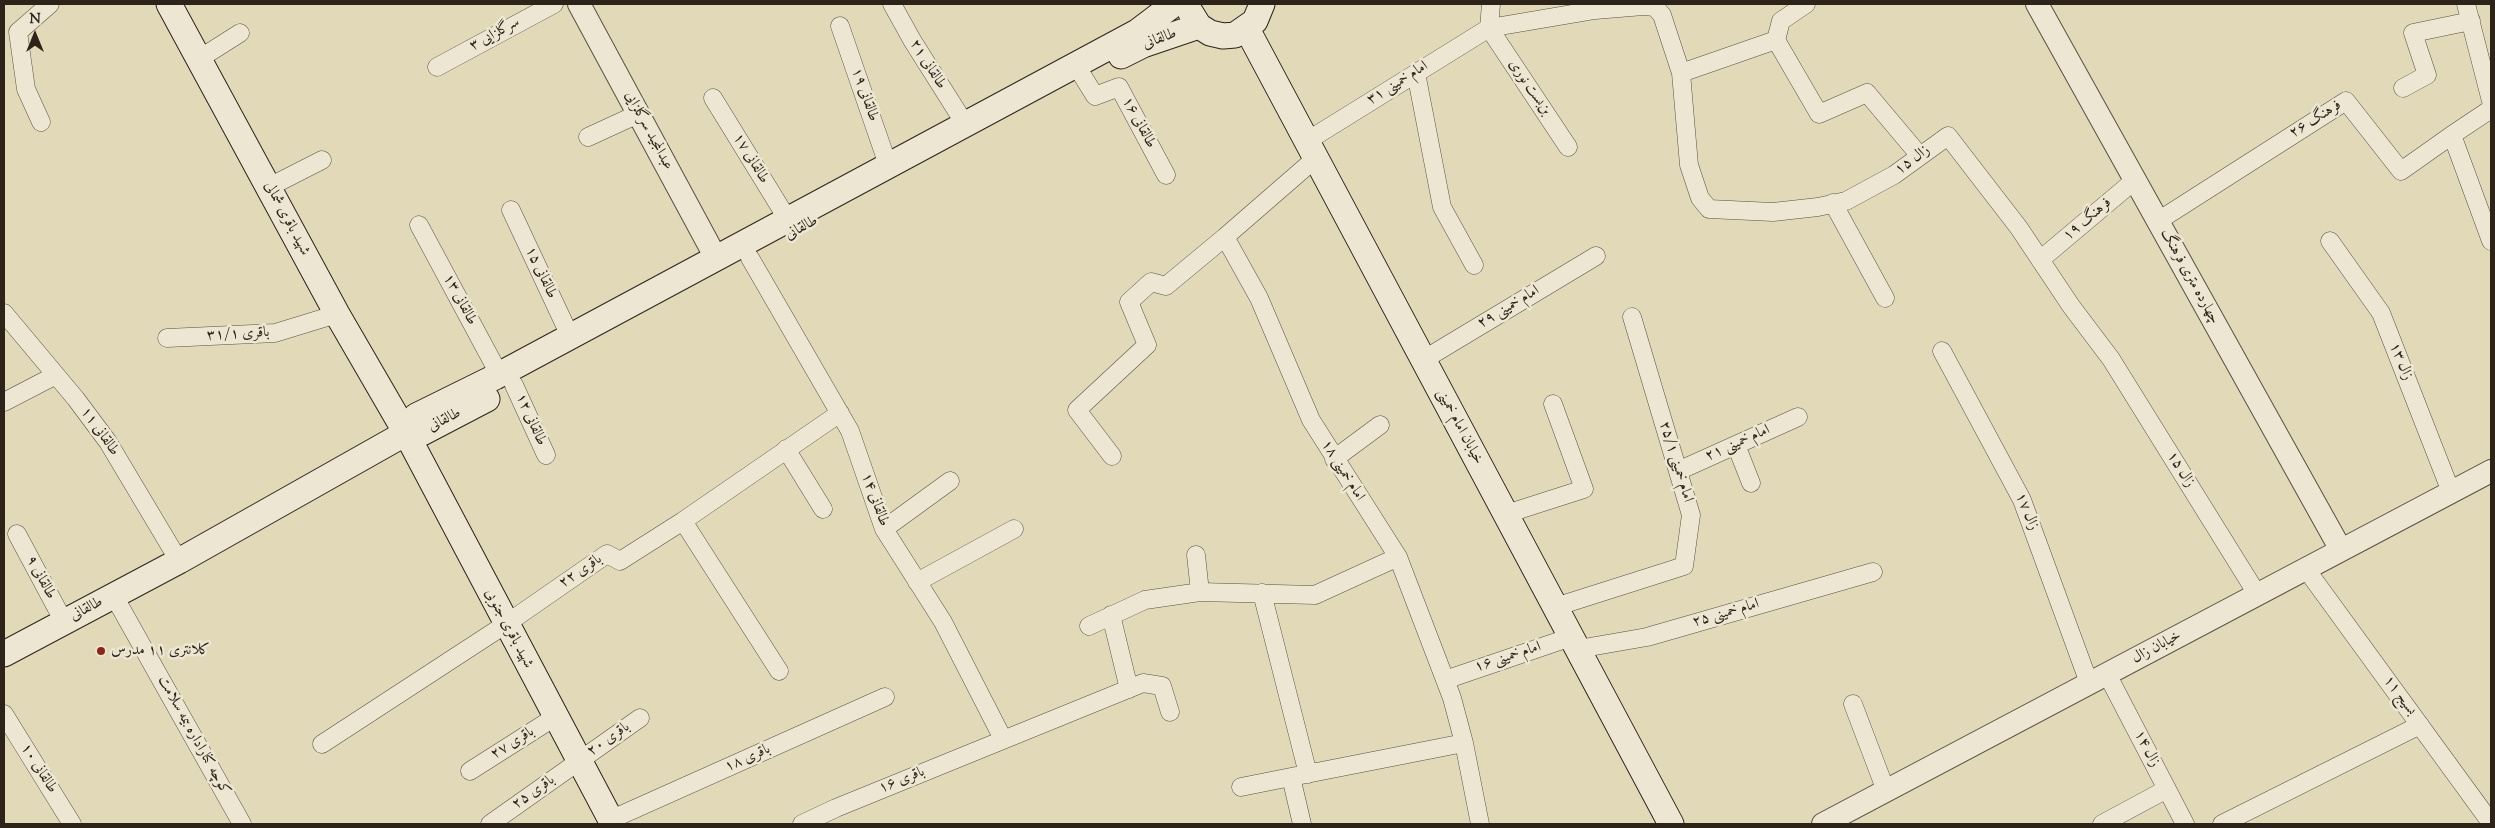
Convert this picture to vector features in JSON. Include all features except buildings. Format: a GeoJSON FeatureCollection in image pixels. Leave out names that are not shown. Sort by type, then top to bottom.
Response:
{"type":"FeatureCollection","features":[{"type":"Feature","properties":{"kind":"main road","name":"شهید باقری شمالی"},"geometry":{"type":"LineString","coordinates":[[170,4],[337,314],[406,433]]}},
{"type":"Feature","properties":{"kind":"main road","name":"طالقانی"},"geometry":{"type":"LineString","coordinates":[[4,654],[179,561],[406,433],[422,433],[506,380],[570,336],[1137,32],[1174,4]]}},
{"type":"Feature","properties":{"kind":"main road"},"geometry":{"type":"LineString","coordinates":[[1188,4],[1192,16],[1200,26],[1210,33],[1223,36],[1236,35],[1247,29],[1255,22],[1262,4]]}},
{"type":"Feature","properties":{"kind":"main road","name":"طالقانی"},"geometry":{"type":"LineString","coordinates":[[506,380],[750,258],[1082,76],[1143,45],[1200,26]]}},
{"type":"Feature","properties":{"kind":"main road","name":"خیابان امام خمینی"},"geometry":{"type":"LineString","coordinates":[[1247,29],[1671,824]]}},
{"type":"Feature","properties":{"kind":"main road","name":"شهید باقری جنوبی"},"geometry":{"type":"LineString","coordinates":[[406,433],[611,822]]}},
{"type":"Feature","properties":{"kind":"street"},"geometry":{"type":"LineString","coordinates":[[41,122],[26,89],[18,32],[50,4]]}},
{"type":"Feature","properties":{"kind":"street","name":"سرگلزایی ۳"},"geometry":{"type":"LineString","coordinates":[[437,67],[554,4]]}},
{"type":"Feature","properties":{"kind":"street","name":"عبدالمجید سرگلزایی"},"geometry":{"type":"LineString","coordinates":[[580,4],[716,258]]}},
{"type":"Feature","properties":{"kind":"street","name":"طالقانی ۲۱"},"geometry":{"type":"LineString","coordinates":[[892,4],[912,40],[965,124]]}},
{"type":"Feature","properties":{"kind":"street"},"geometry":{"type":"LineString","coordinates":[[1489,28],[1491,4]]}},
{"type":"Feature","properties":{"kind":"street"},"geometry":{"type":"LineString","coordinates":[[1806,4],[1781,22],[1776,40],[1820,114],[1867,93],[1920,156]]}},
{"type":"Feature","properties":{"kind":"street","name":"چهارده متری فرهنگ"},"geometry":{"type":"LineString","coordinates":[[2037,4],[2341,550]]}},
{"type":"Feature","properties":{"kind":"street"},"geometry":{"type":"LineString","coordinates":[[2466,4],[2491,101]]}},
{"type":"Feature","properties":{"kind":"street","name":"زال ۱۵"},"geometry":{"type":"LineString","coordinates":[[1489,28],[1595,10],[1643,6],[1655,8],[1662,15],[1681,73],[1689,166],[1700,198],[1709,209],[1774,212],[1846,201],[1894,175],[1948,136],[2019,228],[2071,306],[2111,359],[2257,594]]}},
{"type":"Feature","properties":{"kind":"street"},"geometry":{"type":"LineString","coordinates":[[2403,88],[2427,75],[2413,33],[2470,21]]}},
{"type":"Feature","properties":{"kind":"street","name":"طالقانی ۱۹"},"geometry":{"type":"LineString","coordinates":[[840,26],[888,165]]}},
{"type":"Feature","properties":{"kind":"street","name":"امام خمینی ۳۱"},"geometry":{"type":"LineString","coordinates":[[1311,149],[1416,73],[1489,28]]}},
{"type":"Feature","properties":{"kind":"street","name":"بن‌بست نوری"},"geometry":{"type":"LineString","coordinates":[[1489,28],[1568,147]]}},
{"type":"Feature","properties":{"kind":"street"},"geometry":{"type":"LineString","coordinates":[[199,59],[240,33]]}},
{"type":"Feature","properties":{"kind":"street"},"geometry":{"type":"LineString","coordinates":[[1681,73],[1776,40]]}},
{"type":"Feature","properties":{"kind":"street"},"geometry":{"type":"LineString","coordinates":[[1416,73],[1442,207],[1474,265]]}},
{"type":"Feature","properties":{"kind":"street","name":"طالقانی ۱۶"},"geometry":{"type":"LineString","coordinates":[[1082,76],[1095,96],[1119,87],[1166,175]]}},
{"type":"Feature","properties":{"kind":"street","name":"طالقانی ۱۷"},"geometry":{"type":"LineString","coordinates":[[713,98],[788,220]]}},
{"type":"Feature","properties":{"kind":"street","name":"فرهنگ ۲۶"},"geometry":{"type":"LineString","coordinates":[[2158,221],[2346,100],[2401,171],[2452,135]]}},
{"type":"Feature","properties":{"kind":"street"},"geometry":{"type":"LineString","coordinates":[[2491,109],[2452,135],[2491,241]]}},
{"type":"Feature","properties":{"kind":"street"},"geometry":{"type":"LineString","coordinates":[[588,137],[638,114]]}},
{"type":"Feature","properties":{"kind":"street"},"geometry":{"type":"LineString","coordinates":[[1112,456],[1077,410],[1147,345],[1129,302],[1151,282],[1166,286],[1225,237],[1311,149]]}},
{"type":"Feature","properties":{"kind":"street"},"geometry":{"type":"LineString","coordinates":[[269,187],[322,160]]}},
{"type":"Feature","properties":{"kind":"street","name":"فرهنگ ۱۹"},"geometry":{"type":"LineString","coordinates":[[2040,260],[2135,180]]}},
{"type":"Feature","properties":{"kind":"street"},"geometry":{"type":"LineString","coordinates":[[1833,203],[1885,298]]}},
{"type":"Feature","properties":{"kind":"street","name":"طالقانی ۱۵"},"geometry":{"type":"LineString","coordinates":[[511,210],[570,336]]}},
{"type":"Feature","properties":{"kind":"street","name":"طالقانی ۱۳"},"geometry":{"type":"LineString","coordinates":[[419,225],[506,380]]}},
{"type":"Feature","properties":{"kind":"street","name":"امام خمینی ۱۸"},"geometry":{"type":"LineString","coordinates":[[1225,237],[1258,298],[1311,420],[1398,557],[1445,680],[1464,743],[1480,824]]}},
{"type":"Feature","properties":{"kind":"street","name":"زال ۱۳"},"geometry":{"type":"LineString","coordinates":[[2330,242],[2381,313],[2451,492]]}},
{"type":"Feature","properties":{"kind":"street","name":"امام خمینی ۲۹"},"geometry":{"type":"LineString","coordinates":[[1423,360],[1596,256]]}},
{"type":"Feature","properties":{"kind":"street","name":"طالقانی ۱۴"},"geometry":{"type":"LineString","coordinates":[[750,258],[850,431],[884,529],[943,622],[1004,739]]}},
{"type":"Feature","properties":{"kind":"street","name":"طالقانی ۱۱"},"geometry":{"type":"LineString","coordinates":[[4,313],[56,375],[108,442],[179,561]]}},
{"type":"Feature","properties":{"kind":"street","name":"باقری ۳۱/۱"},"geometry":{"type":"LineString","coordinates":[[167,338],[276,333],[337,314]]}},
{"type":"Feature","properties":{"kind":"street","name":"امام خمینی ۲۵/۱"},"geometry":{"type":"LineString","coordinates":[[1556,607],[1684,566],[1691,515],[1632,317]]}},
{"type":"Feature","properties":{"kind":"street","name":"زال ۱۷"},"geometry":{"type":"LineString","coordinates":[[1942,351],[2022,500],[2098,679]]}},
{"type":"Feature","properties":{"kind":"street"},"geometry":{"type":"LineString","coordinates":[[4,402],[56,375]]}},
{"type":"Feature","properties":{"kind":"street","name":"طالقانی ۱۲"},"geometry":{"type":"LineString","coordinates":[[506,380],[546,455]]}},
{"type":"Feature","properties":{"kind":"street"},"geometry":{"type":"LineString","coordinates":[[1506,514],[1584,489],[1553,404]]}},
{"type":"Feature","properties":{"kind":"street","name":"باقری ۲۲"},"geometry":{"type":"LineString","coordinates":[[322,744],[506,624],[607,554],[620,561],[684,521],[840,413]]}},
{"type":"Feature","properties":{"kind":"street","name":"امام خمینی ۲۱"},"geometry":{"type":"LineString","coordinates":[[1678,472],[1798,417]]}},
{"type":"Feature","properties":{"kind":"street"},"geometry":{"type":"LineString","coordinates":[[1334,459],[1380,425]]}},
{"type":"Feature","properties":{"kind":"street"},"geometry":{"type":"LineString","coordinates":[[1736,445],[1751,483]]}},
{"type":"Feature","properties":{"kind":"street"},"geometry":{"type":"LineString","coordinates":[[786,449],[823,509]]}},
{"type":"Feature","properties":{"kind":"street","name":"خیابان زال"},"geometry":{"type":"LineString","coordinates":[[1822,824],[2491,471]]}},
{"type":"Feature","properties":{"kind":"street"},"geometry":{"type":"LineString","coordinates":[[884,529],[950,481]]}},
{"type":"Feature","properties":{"kind":"street"},"geometry":{"type":"LineString","coordinates":[[684,521],[779,671]]}},
{"type":"Feature","properties":{"kind":"street"},"geometry":{"type":"LineString","coordinates":[[917,582],[1014,529]]}},
{"type":"Feature","properties":{"kind":"street","name":"طالقانی ۹"},"geometry":{"type":"LineString","coordinates":[[17,534],[64,622]]}},
{"type":"Feature","properties":{"kind":"street"},"geometry":{"type":"LineString","coordinates":[[1196,555],[1200,592]]}},
{"type":"Feature","properties":{"kind":"street"},"geometry":{"type":"LineString","coordinates":[[1089,626],[1145,600],[1200,592],[1314,595],[1398,557]]}},
{"type":"Feature","properties":{"kind":"street","name":"بسیج ۱۱"},"geometry":{"type":"LineString","coordinates":[[2306,569],[2491,823]]}},
{"type":"Feature","properties":{"kind":"street","name":"امام خمینی ۲۵"},"geometry":{"type":"LineString","coordinates":[[1575,643],[1647,637],[1873,572]]}},
{"type":"Feature","properties":{"kind":"street"},"geometry":{"type":"LineString","coordinates":[[1262,593],[1299,775],[1302,824]]}},
{"type":"Feature","properties":{"kind":"street","name":"کوچه کناراداره بیمه سلامت"},"geometry":{"type":"LineString","coordinates":[[114,596],[242,824]]}},
{"type":"Feature","properties":{"kind":"street"},"geometry":{"type":"LineString","coordinates":[[1112,616],[1129,689]]}},
{"type":"Feature","properties":{"kind":"street","name":"امام خمینی ۱۶"},"geometry":{"type":"LineString","coordinates":[[1445,680],[1575,643]]}},
{"type":"Feature","properties":{"kind":"street","name":"زال ۱۴"},"geometry":{"type":"LineString","coordinates":[[2098,679],[2166,789],[2185,824]]}},
{"type":"Feature","properties":{"kind":"street","name":"باقری ۱۶"},"geometry":{"type":"LineString","coordinates":[[802,824],[824,819],[1004,739],[1144,684],[1162,686],[1170,712]]}},
{"type":"Feature","properties":{"kind":"street","name":"باقری ۱۸"},"geometry":{"type":"LineString","coordinates":[[611,822],[885,697]]}},
{"type":"Feature","properties":{"kind":"street"},"geometry":{"type":"LineString","coordinates":[[1853,704],[1886,791]]}},
{"type":"Feature","properties":{"kind":"street","name":"طالقانی ۱۰"},"geometry":{"type":"LineString","coordinates":[[4,714],[72,824]]}},
{"type":"Feature","properties":{"kind":"street","name":"باقری ۲۷"},"geometry":{"type":"LineString","coordinates":[[470,771],[555,717]]}},
{"type":"Feature","properties":{"kind":"street","name":"باقری ۲۰"},"geometry":{"type":"LineString","coordinates":[[579,761],[640,718]]}},
{"type":"Feature","properties":{"kind":"street"},"geometry":{"type":"LineString","coordinates":[[2222,824],[2420,725]]}},
{"type":"Feature","properties":{"kind":"street"},"geometry":{"type":"LineString","coordinates":[[1241,787],[1464,743]]}},
{"type":"Feature","properties":{"kind":"street","name":"باقری ۲۵"},"geometry":{"type":"LineString","coordinates":[[490,824],[579,761]]}},
{"type":"Feature","properties":{"kind":"street"},"geometry":{"type":"LineString","coordinates":[[2102,824],[2166,789]]}},
{"type":"Feature","properties":{"kind":"place","name":"کلانتری ۱۱ مدرس"},"geometry":{"type":"Point","coordinates":[101,651]}}]}
